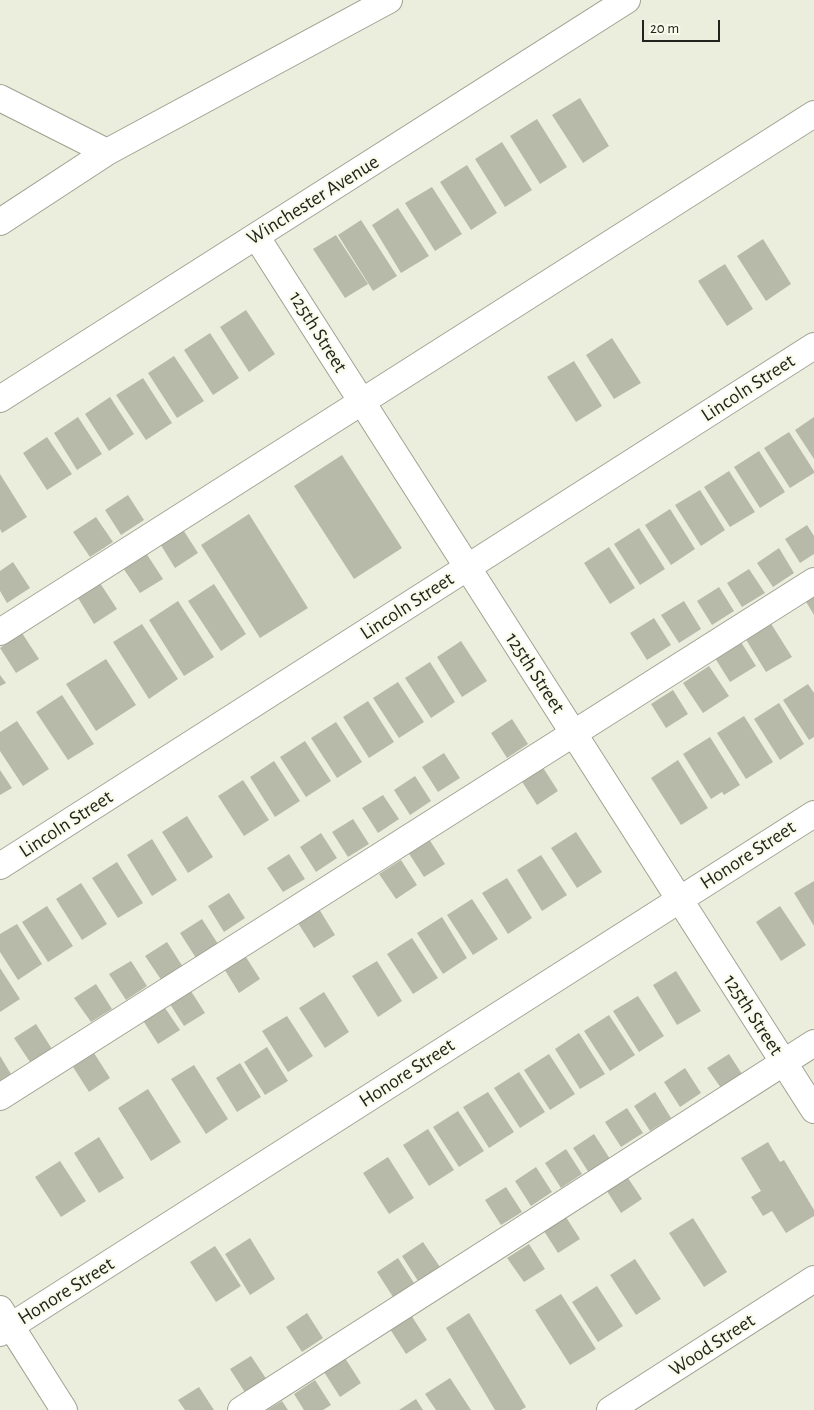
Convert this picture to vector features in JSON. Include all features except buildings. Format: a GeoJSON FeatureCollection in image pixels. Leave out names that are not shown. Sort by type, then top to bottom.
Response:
{"type":"FeatureCollection","features":[{"type":"Feature","properties":{"kind":"street"},"geometry":{"type":"LineString","coordinates":[[0,222],[107,152],[390,0]]}},
{"type":"Feature","properties":{"kind":"street","name":"Winchester Avenue"},"geometry":{"type":"LineString","coordinates":[[0,399],[627,0]]}},
{"type":"Feature","properties":{"kind":"street"},"geometry":{"type":"LineString","coordinates":[[0,98],[107,152]]}},
{"type":"Feature","properties":{"kind":"street"},"geometry":{"type":"LineString","coordinates":[[0,632],[814,114]]}},
{"type":"Feature","properties":{"kind":"street","name":"125th Street"},"geometry":{"type":"LineString","coordinates":[[256,236],[814,1110]]}},
{"type":"Feature","properties":{"kind":"street","name":"Lincoln Street"},"geometry":{"type":"LineString","coordinates":[[0,866],[814,346]]}},
{"type":"Feature","properties":{"kind":"street"},"geometry":{"type":"LineString","coordinates":[[0,1097],[814,581]]}},
{"type":"Feature","properties":{"kind":"street","name":"Honore Street"},"geometry":{"type":"LineString","coordinates":[[4,1323],[680,900],[814,814]]}},
{"type":"Feature","properties":{"kind":"street"},"geometry":{"type":"LineString","coordinates":[[241,1410],[814,1043]]}},
{"type":"Feature","properties":{"kind":"street","name":"Wood Street"},"geometry":{"type":"LineString","coordinates":[[610,1410],[814,1279]]}},
{"type":"Feature","properties":{"kind":"street"},"geometry":{"type":"LineString","coordinates":[[4,1323],[64,1410]]}}]}
